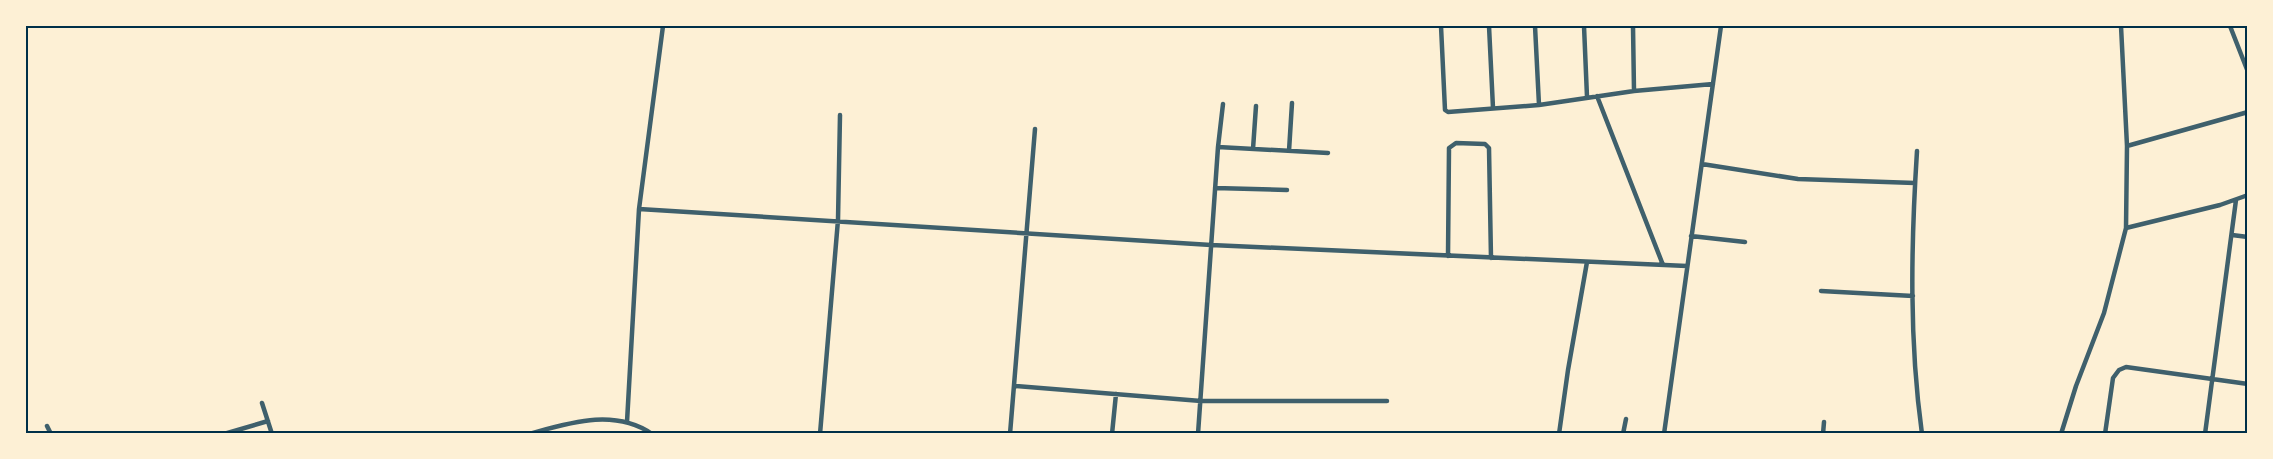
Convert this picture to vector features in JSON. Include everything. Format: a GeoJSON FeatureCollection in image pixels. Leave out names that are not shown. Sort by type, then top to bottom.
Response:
{"type":"FeatureCollection","features":[{"type":"Feature","properties":{"kind":"street"},"geometry":{"type":"LineString","coordinates":[[627,422],[639,209],[663,26]]}},
{"type":"Feature","properties":{"kind":"street"},"geometry":{"type":"LineString","coordinates":[[1441,26],[1445,110],[1448,112],[1539,105],[1634,91],[1713,84]]}},
{"type":"Feature","properties":{"kind":"street"},"geometry":{"type":"LineString","coordinates":[[1489,26],[1493,108]]}},
{"type":"Feature","properties":{"kind":"street"},"geometry":{"type":"LineString","coordinates":[[1535,26],[1539,105]]}},
{"type":"Feature","properties":{"kind":"street"},"geometry":{"type":"LineString","coordinates":[[1584,26],[1587,97]]}},
{"type":"Feature","properties":{"kind":"street"},"geometry":{"type":"LineString","coordinates":[[1633,26],[1634,91]]}},
{"type":"Feature","properties":{"kind":"street"},"geometry":{"type":"LineString","coordinates":[[1664,434],[1721,26]]}},
{"type":"Feature","properties":{"kind":"street"},"geometry":{"type":"LineString","coordinates":[[2061,434],[2076,386],[2104,312],[2126,228],[2127,146],[2121,26]]}},
{"type":"Feature","properties":{"kind":"street"},"geometry":{"type":"LineString","coordinates":[[2230,26],[2247,72]]}},
{"type":"Feature","properties":{"kind":"street"},"geometry":{"type":"LineString","coordinates":[[1597,96],[1663,265]]}},
{"type":"Feature","properties":{"kind":"street"},"geometry":{"type":"LineString","coordinates":[[1289,151],[1292,103]]}},
{"type":"Feature","properties":{"kind":"street"},"geometry":{"type":"LineString","coordinates":[[1198,434],[1223,104]]}},
{"type":"Feature","properties":{"kind":"street"},"geometry":{"type":"LineString","coordinates":[[1253,149],[1256,106]]}},
{"type":"Feature","properties":{"kind":"street"},"geometry":{"type":"LineString","coordinates":[[2127,146],[2247,112]]}},
{"type":"Feature","properties":{"kind":"street"},"geometry":{"type":"LineString","coordinates":[[820,434],[838,220],[840,115]]}},
{"type":"Feature","properties":{"kind":"street"},"geometry":{"type":"LineString","coordinates":[[1010,434],[1035,129]]}},
{"type":"Feature","properties":{"kind":"street"},"geometry":{"type":"LineString","coordinates":[[1448,256],[1449,148],[1456,143],[1485,144],[1489,148],[1491,258]]}},
{"type":"Feature","properties":{"kind":"street"},"geometry":{"type":"LineString","coordinates":[[1218,147],[1328,153]]}},
{"type":"Feature","properties":{"kind":"street"},"geometry":{"type":"LineString","coordinates":[[1917,151],[1912,232],[1913,296],[1916,387],[1922,434]]}},
{"type":"Feature","properties":{"kind":"street"},"geometry":{"type":"LineString","coordinates":[[1702,164],[1798,180],[1915,183]]}},
{"type":"Feature","properties":{"kind":"street"},"geometry":{"type":"LineString","coordinates":[[1215,188],[1287,190]]}},
{"type":"Feature","properties":{"kind":"street"},"geometry":{"type":"LineString","coordinates":[[2126,228],[2236,200],[2247,195]]}},
{"type":"Feature","properties":{"kind":"street"},"geometry":{"type":"LineString","coordinates":[[2205,434],[2236,200]]}},
{"type":"Feature","properties":{"kind":"street"},"geometry":{"type":"LineString","coordinates":[[639,209],[1211,245],[1687,266]]}},
{"type":"Feature","properties":{"kind":"street"},"geometry":{"type":"LineString","coordinates":[[2232,235],[2247,237]]}},
{"type":"Feature","properties":{"kind":"street"},"geometry":{"type":"LineString","coordinates":[[1692,236],[1745,242]]}},
{"type":"Feature","properties":{"kind":"street"},"geometry":{"type":"LineString","coordinates":[[1559,434],[1587,262]]}},
{"type":"Feature","properties":{"kind":"street"},"geometry":{"type":"LineString","coordinates":[[1821,291],[1913,296]]}},
{"type":"Feature","properties":{"kind":"street"},"geometry":{"type":"LineString","coordinates":[[2106,434],[2113,378],[2119,370],[2126,367],[2247,384]]}},
{"type":"Feature","properties":{"kind":"street"},"geometry":{"type":"LineString","coordinates":[[1015,386],[1201,401],[1388,401]]}},
{"type":"Feature","properties":{"kind":"street"},"geometry":{"type":"LineString","coordinates":[[1112,434],[1116,394]]}},
{"type":"Feature","properties":{"kind":"street"},"geometry":{"type":"LineString","coordinates":[[262,403],[272,434]]}},
{"type":"Feature","properties":{"kind":"street"},"geometry":{"type":"LineString","coordinates":[[529,434],[572,422],[595,419],[627,422],[652,434]]}},
{"type":"Feature","properties":{"kind":"street"},"geometry":{"type":"LineString","coordinates":[[1623,434],[1626,419]]}},
{"type":"Feature","properties":{"kind":"street"},"geometry":{"type":"LineString","coordinates":[[227,433],[268,421]]}},
{"type":"Feature","properties":{"kind":"street"},"geometry":{"type":"LineString","coordinates":[[1823,434],[1824,422]]}},
{"type":"Feature","properties":{"kind":"street"},"geometry":{"type":"LineString","coordinates":[[47,426],[51,434]]}}]}
